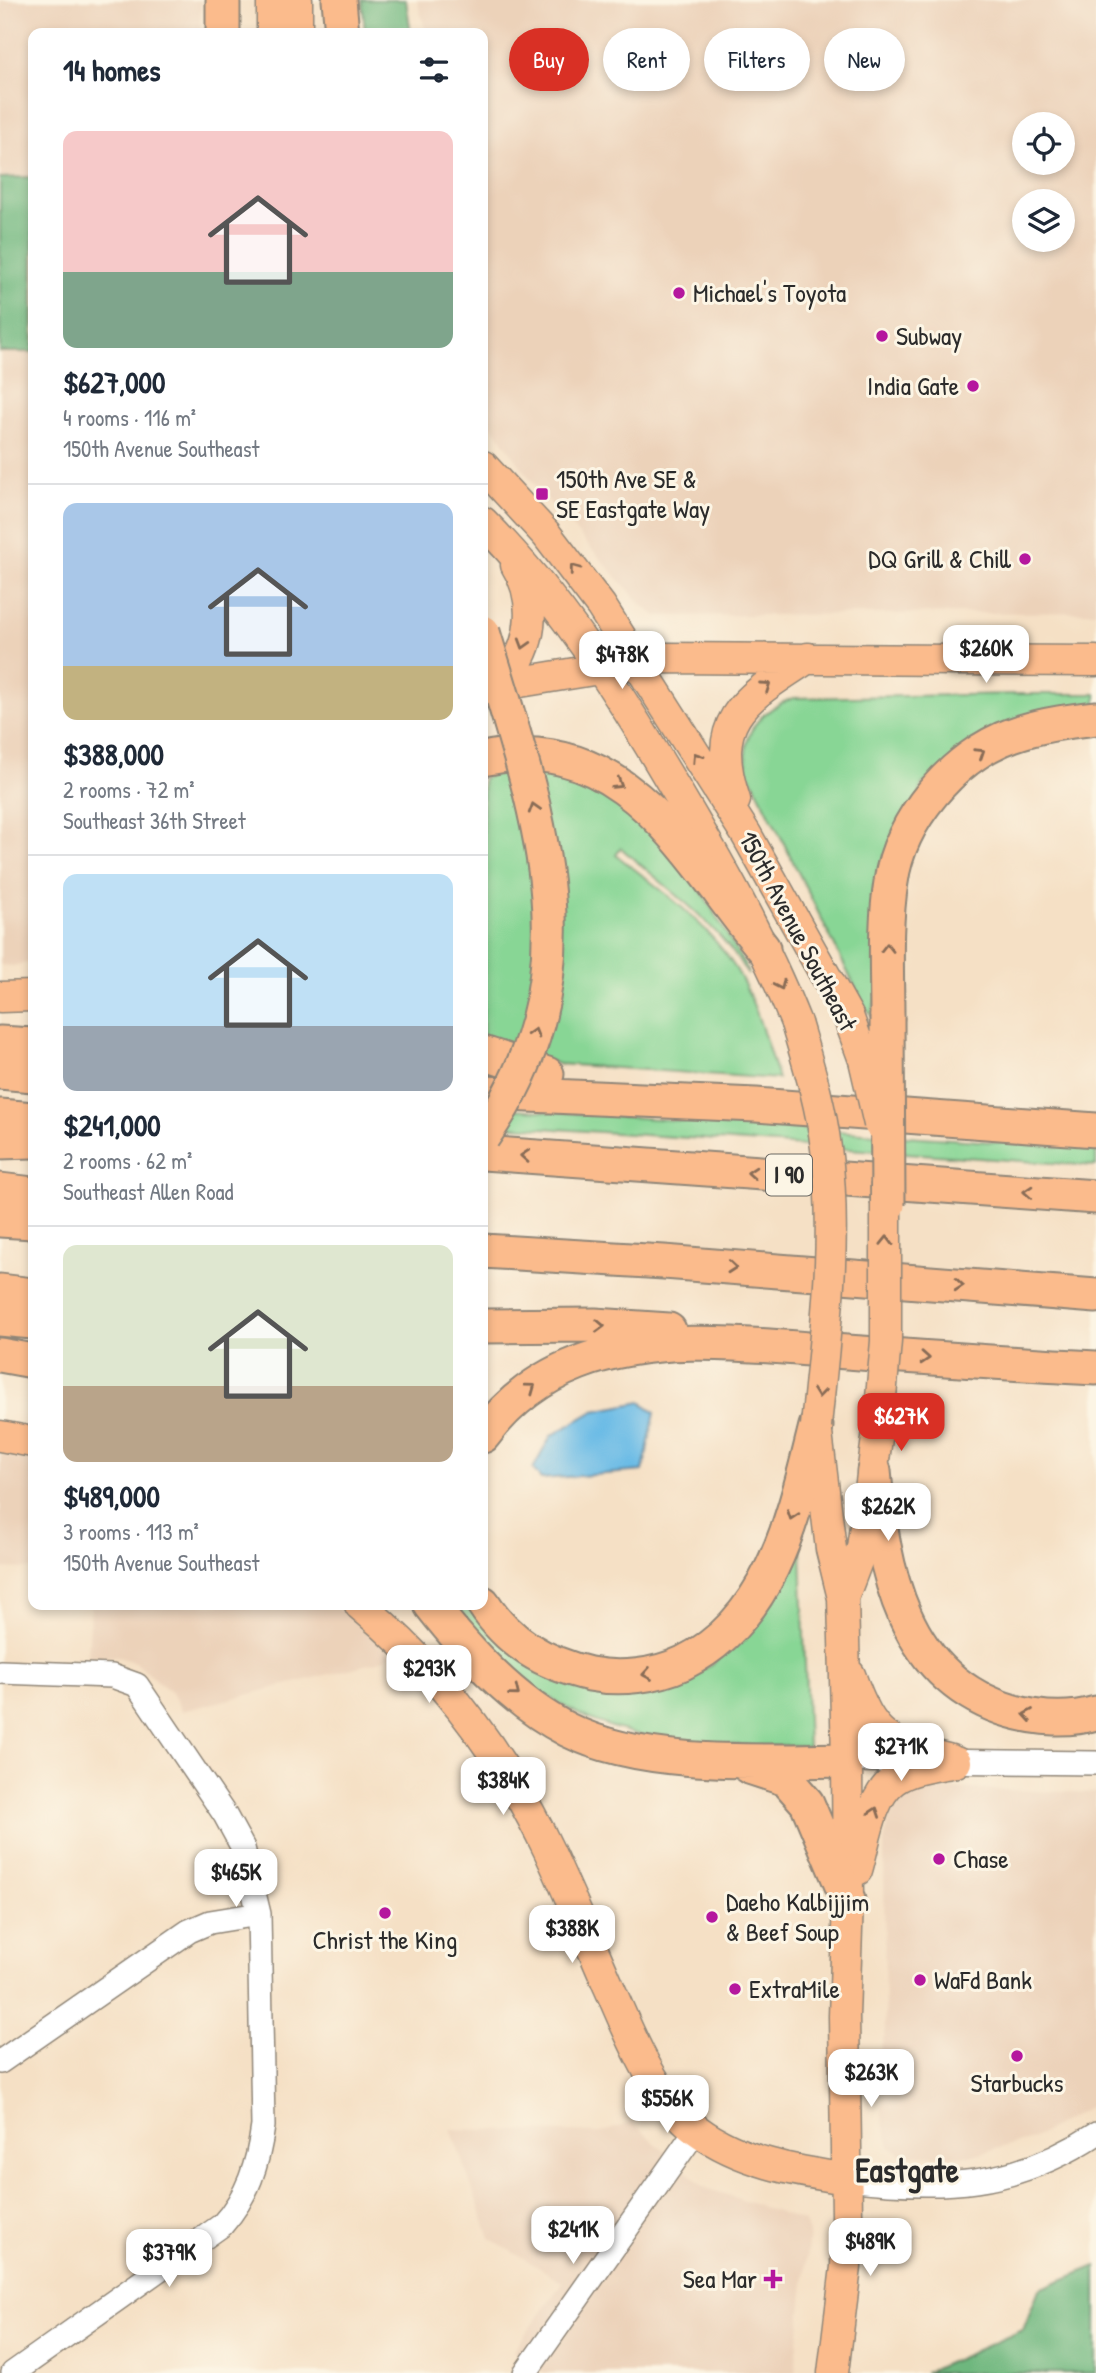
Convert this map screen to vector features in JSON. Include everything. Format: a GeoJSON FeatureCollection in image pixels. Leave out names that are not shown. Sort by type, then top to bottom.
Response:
{"type":"FeatureCollection","features":[{"type":"Feature","properties":{"kind":"highway"},"geometry":{"type":"LineString","coordinates":[[223,0],[223,28]]}},
{"type":"Feature","properties":{"kind":"highway"},"geometry":{"type":"LineString","coordinates":[[339,0],[342,28]]}},
{"type":"Feature","properties":{"kind":"highway"},"geometry":{"type":"LineString","coordinates":[[488,649],[540,826],[551,911],[547,977],[532,1042],[519,1078],[488,1129]]}},
{"type":"Feature","properties":{"kind":"highway"},"geometry":{"type":"LineString","coordinates":[[888,1205],[887,928],[891,880],[899,852],[919,812],[944,780],[974,756],[1010,735],[1057,722],[1096,718]]}},
{"type":"Feature","properties":{"kind":"highway"},"geometry":{"type":"LineString","coordinates":[[488,758],[504,754],[546,755],[592,768],[623,786],[657,813],[701,865],[763,948]]}},
{"type":"Feature","properties":{"kind":"highway"},"geometry":{"type":"LineString","coordinates":[[0,1043],[28,1045]]}},
{"type":"Feature","properties":{"kind":"highway"},"geometry":{"type":"LineString","coordinates":[[488,1056],[529,1070],[566,1078]]}},
{"type":"Feature","properties":{"kind":"highway"},"geometry":{"type":"LineString","coordinates":[[0,1072],[28,1073]]}},
{"type":"Feature","properties":{"kind":"highway"},"geometry":{"type":"LineString","coordinates":[[488,1072],[566,1078],[756,1105]]}},
{"type":"Feature","properties":{"kind":"highway"},"geometry":{"type":"LineString","coordinates":[[488,1093],[756,1105],[1096,1130]]}},
{"type":"Feature","properties":{"kind":"highway"},"geometry":{"type":"LineString","coordinates":[[0,1116],[28,1119]]}},
{"type":"Feature","properties":{"kind":"highway"},"geometry":{"type":"LineString","coordinates":[[985,1121],[1096,1118]]}},
{"type":"Feature","properties":{"kind":"highway"},"geometry":{"type":"LineString","coordinates":[[0,1142],[28,1141]]}},
{"type":"Feature","properties":{"kind":"highway","name":"I 90"},"geometry":{"type":"LineString","coordinates":[[488,1153],[1096,1197]]}},
{"type":"Feature","properties":{"kind":"highway"},"geometry":{"type":"LineString","coordinates":[[0,1190],[28,1193]]}},
{"type":"Feature","properties":{"kind":"highway"},"geometry":{"type":"LineString","coordinates":[[0,1220],[28,1222]]}},
{"type":"Feature","properties":{"kind":"highway"},"geometry":{"type":"LineString","coordinates":[[488,1243],[664,1262]]}},
{"type":"Feature","properties":{"kind":"highway"},"geometry":{"type":"LineString","coordinates":[[488,1251],[664,1262],[1096,1296]]}},
{"type":"Feature","properties":{"kind":"highway"},"geometry":{"type":"LineString","coordinates":[[0,1291],[28,1294]]}},
{"type":"Feature","properties":{"kind":"highway"},"geometry":{"type":"LineString","coordinates":[[0,1319],[28,1322]]}},
{"type":"Feature","properties":{"kind":"highway"},"geometry":{"type":"LineString","coordinates":[[488,1326],[595,1325],[666,1330],[784,1348]]}},
{"type":"Feature","properties":{"kind":"highway"},"geometry":{"type":"LineString","coordinates":[[488,1429],[500,1413],[548,1376],[580,1362],[653,1346],[784,1348],[1096,1368]]}},
{"type":"Feature","properties":{"kind":"highway"},"geometry":{"type":"LineString","coordinates":[[0,1355],[28,1361]]}},
{"type":"Feature","properties":{"kind":"highway"},"geometry":{"type":"LineString","coordinates":[[995,1363],[1053,1374],[1096,1390]]}},
{"type":"Feature","properties":{"kind":"highway"},"geometry":{"type":"LineString","coordinates":[[488,1610],[509,1637],[528,1651],[561,1667],[602,1676],[632,1676],[668,1670],[695,1657],[719,1641],[757,1596],[775,1561],[794,1511],[816,1426]]}},
{"type":"Feature","properties":{"kind":"highway"},"geometry":{"type":"LineString","coordinates":[[874,1471],[880,1535],[898,1601],[920,1645],[938,1668],[962,1689],[989,1705],[1024,1715],[1053,1718],[1096,1713]]}},
{"type":"Feature","properties":{"kind":"highway"},"geometry":{"type":"LineString","coordinates":[[435,1610],[498,1678],[568,1730],[639,1752],[737,1762],[846,1760]]}},
{"type":"Feature","properties":{"kind":"highway"},"geometry":{"type":"LineString","coordinates":[[737,1762],[786,1779],[807,1803],[848,1900]]}},
{"type":"Feature","properties":{"kind":"main road"},"geometry":{"type":"LineString","coordinates":[[272,0],[272,28]]}},
{"type":"Feature","properties":{"kind":"main road"},"geometry":{"type":"LineString","coordinates":[[297,0],[297,28]]}},
{"type":"Feature","properties":{"kind":"main road","name":"150th Avenue Southeast"},"geometry":{"type":"LineString","coordinates":[[488,472],[569,562],[601,606],[746,834],[848,1016],[873,1095],[882,1139],[888,1205],[886,1341],[874,1471],[862,1548],[842,1598]]}},
{"type":"Feature","properties":{"kind":"main road"},"geometry":{"type":"LineString","coordinates":[[488,689],[511,670],[523,651],[531,615],[522,574],[490,529]]}},
{"type":"Feature","properties":{"kind":"main road","name":"150th Avenue Southeast"},"geometry":{"type":"LineString","coordinates":[[490,529],[539,582],[579,633],[698,828],[763,948],[796,1023],[821,1118],[830,1203],[826,1332],[816,1426],[831,1549],[842,1598],[848,1900],[844,2015],[846,2267],[833,2373]]}},
{"type":"Feature","properties":{"kind":"main road"},"geometry":{"type":"LineString","coordinates":[[488,692],[520,682],[666,657],[1096,662]]}},
{"type":"Feature","properties":{"kind":"main road"},"geometry":{"type":"LineString","coordinates":[[746,834],[725,769],[725,745],[731,725],[750,697],[808,658]]}},
{"type":"Feature","properties":{"kind":"main road"},"geometry":{"type":"LineString","coordinates":[[0,997],[28,996]]}},
{"type":"Feature","properties":{"kind":"main road"},"geometry":{"type":"LineString","coordinates":[[0,1436],[28,1441]]}},
{"type":"Feature","properties":{"kind":"main road"},"geometry":{"type":"LineString","coordinates":[[365,1610],[447,1686],[494,1755],[549,1852],[635,2045],[671,2105],[697,2129],[727,2148],[761,2162],[846,2179]]}},
{"type":"Feature","properties":{"kind":"main road"},"geometry":{"type":"LineString","coordinates":[[844,1659],[861,1704],[873,1725],[886,1738],[898,1746],[956,1762]]}},
{"type":"Feature","properties":{"kind":"main road"},"geometry":{"type":"LineString","coordinates":[[848,1900],[883,1791],[892,1781],[908,1773],[956,1762]]}},
{"type":"Feature","properties":{"kind":"street"},"geometry":{"type":"LineString","coordinates":[[0,1672],[111,1676],[137,1685],[225,1815],[243,1848],[259,1914],[263,2126],[259,2155],[238,2207],[222,2225],[13,2373]]}},
{"type":"Feature","properties":{"kind":"street"},"geometry":{"type":"LineString","coordinates":[[846,1760],[1096,1763]]}},
{"type":"Feature","properties":{"kind":"street"},"geometry":{"type":"LineString","coordinates":[[0,2062],[189,1931],[210,1922],[259,1914]]}},
{"type":"Feature","properties":{"kind":"street"},"geometry":{"type":"LineString","coordinates":[[524,2373],[697,2129]]}},
{"type":"Feature","properties":{"kind":"street"},"geometry":{"type":"LineString","coordinates":[[846,2179],[881,2183],[990,2181],[1031,2170],[1096,2134]]}},
{"type":"Feature","properties":{"kind":"shaded area"},"geometry":{"type":"Polygon","coordinates":[[[0,0],[201,0],[200,28],[28,28],[28,962],[13,966],[0,965],[0,0]]]}},
{"type":"Feature","properties":{"kind":"shaded area"},"geometry":{"type":"Polygon","coordinates":[[[417,0],[1052,0],[1096,3],[1096,612],[656,616],[642,605],[536,487],[488,420],[488,28],[425,28],[417,0]]]}},
{"type":"Feature","properties":{"kind":"shaded area"},"geometry":{"type":"Polygon","coordinates":[[[0,1453],[28,1456],[28,1569],[0,1568],[0,1453]]]}},
{"type":"Feature","properties":{"kind":"shaded area"},"geometry":{"type":"Polygon","coordinates":[[[91,1610],[340,1610],[393,1654],[377,1662],[182,1711],[172,1693],[135,1662],[115,1656],[88,1658],[91,1610]]]}},
{"type":"Feature","properties":{"kind":"shaded area"},"geometry":{"type":"Polygon","coordinates":[[[920,1787],[1096,1793],[1096,2103],[1032,2139],[969,2156],[902,2155],[890,2146],[882,2121],[881,2046],[885,2034],[884,1843],[889,1813],[901,1795],[920,1787]]]}},
{"type":"Feature","properties":{"kind":"shaded area"},"geometry":{"type":"Polygon","coordinates":[[[632,2122],[704,2187],[803,2221],[809,2232],[795,2373],[544,2373],[513,2351],[563,2282],[490,2238],[451,2129],[601,2133],[632,2122]]]}},
{"type":"Feature","properties":{"kind":"green space"},"geometry":{"type":"Polygon","coordinates":[[[362,0],[406,0],[410,28],[365,28],[362,0]]]}},
{"type":"Feature","properties":{"kind":"green space"},"geometry":{"type":"Polygon","coordinates":[[[28,177],[28,352],[0,352],[0,178],[28,177]]]}},
{"type":"Feature","properties":{"kind":"green space"},"geometry":{"type":"Polygon","coordinates":[[[1096,694],[1096,706],[922,784],[872,1016],[865,1007],[748,771],[746,745],[749,735],[761,717],[793,698],[1096,694]]]}},
{"type":"Feature","properties":{"kind":"green space"},"geometry":{"type":"Polygon","coordinates":[[[558,766],[627,804],[702,892],[746,967],[748,975],[721,938],[690,906],[621,848],[616,855],[697,921],[724,952],[749,995],[778,1079],[558,1064],[488,1039],[488,776],[502,772],[558,766]]]}},
{"type":"Feature","properties":{"kind":"green space"},"geometry":{"type":"Polygon","coordinates":[[[488,1107],[1096,1149],[1096,1166],[498,1125],[488,1113],[488,1107]]]}},
{"type":"Feature","properties":{"kind":"green space"},"geometry":{"type":"Polygon","coordinates":[[[801,1551],[808,1747],[685,1742],[611,1727],[575,1712],[539,1691],[497,1657],[457,1610],[481,1610],[637,1692],[674,1685],[713,1664],[772,1599],[796,1555],[801,1551]]]}},
{"type":"Feature","properties":{"kind":"green space"},"geometry":{"type":"Polygon","coordinates":[[[1096,2266],[1096,2373],[925,2373],[1023,2330],[1039,2289],[1096,2266]]]}},
{"type":"Feature","properties":{"kind":"water"},"geometry":{"type":"Polygon","coordinates":[[[641,1402],[655,1413],[643,1471],[541,1479],[533,1469],[551,1436],[594,1411],[641,1402]]]}},
{"type":"Feature","properties":{"kind":"place","name":"Michael's Toyota"},"geometry":{"type":"Point","coordinates":[679,293]}},
{"type":"Feature","properties":{"kind":"place","name":"Subway"},"geometry":{"type":"Point","coordinates":[882,336]}},
{"type":"Feature","properties":{"kind":"place","name":"India Gate"},"geometry":{"type":"Point","coordinates":[973,386]}},
{"type":"Feature","properties":{"kind":"place","name":"150th Ave SE & SE Eastgate Way"},"geometry":{"type":"Point","coordinates":[542,494]}},
{"type":"Feature","properties":{"kind":"place","name":"DQ Grill & Chill"},"geometry":{"type":"Point","coordinates":[1025,559]}},
{"type":"Feature","properties":{"kind":"place","name":"Chase"},"geometry":{"type":"Point","coordinates":[939,1859]}},
{"type":"Feature","properties":{"kind":"place","name":"Christ the King"},"geometry":{"type":"Point","coordinates":[385,1913]}},
{"type":"Feature","properties":{"kind":"place","name":"Daeho Kalbijjim & Beef Soup"},"geometry":{"type":"Point","coordinates":[712,1917]}},
{"type":"Feature","properties":{"kind":"place","name":"WaFd Bank"},"geometry":{"type":"Point","coordinates":[920,1980]}},
{"type":"Feature","properties":{"kind":"place","name":"ExtraMile"},"geometry":{"type":"Point","coordinates":[735,1989]}},
{"type":"Feature","properties":{"kind":"place","name":"Starbucks"},"geometry":{"type":"Point","coordinates":[1017,2056]}},
{"type":"Feature","properties":{"kind":"place","name":"Sea Mar"},"geometry":{"type":"Point","coordinates":[773,2279]}},
{"type":"Feature","properties":{"kind":"district","name":"Eastgate"},"geometry":{"type":"Point","coordinates":[907,2170]}}]}
